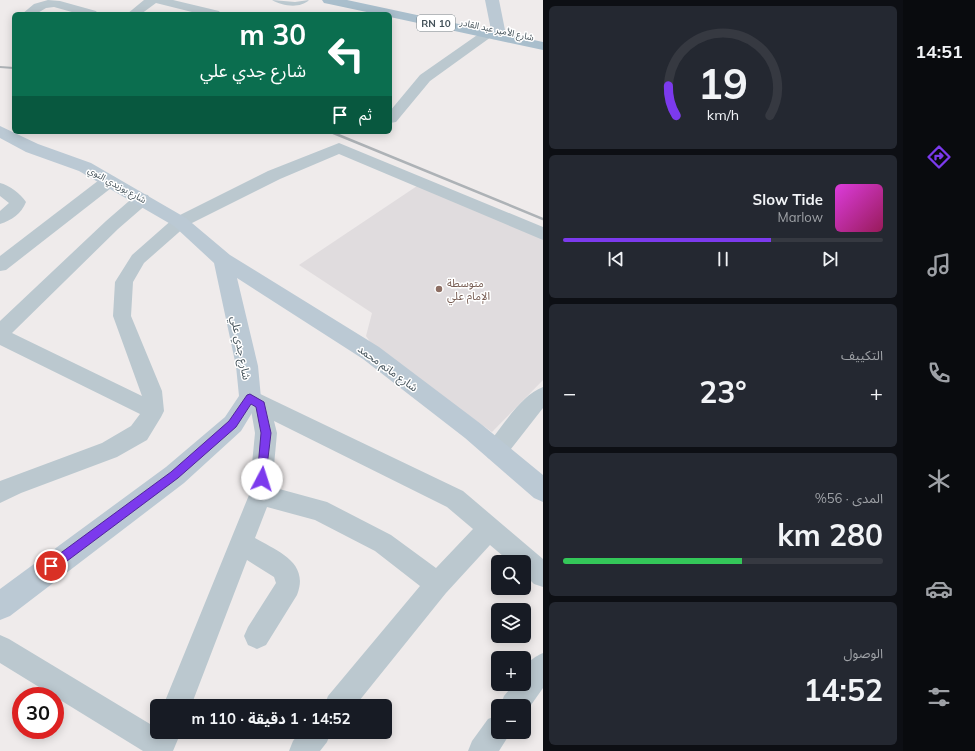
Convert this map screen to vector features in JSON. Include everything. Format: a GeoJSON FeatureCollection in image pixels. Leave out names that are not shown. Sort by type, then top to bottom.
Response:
{"type":"FeatureCollection","features":[{"type":"Feature","properties":{"kind":"main road","name":"شارع الأمير عبد القادر"},"geometry":{"type":"LineString","coordinates":[[329,0],[390,12]]}},
{"type":"Feature","properties":{"kind":"main road","name":"شارع الأمير عبد القادر"},"geometry":{"type":"LineString","coordinates":[[358,0],[493,32],[543,46]]}},
{"type":"Feature","properties":{"kind":"main road","name":"شارع الأمير عبد القادر"},"geometry":{"type":"LineString","coordinates":[[392,12],[543,40]]}},
{"type":"Feature","properties":{"kind":"street"},"geometry":{"type":"LineString","coordinates":[[134,0],[153,1],[205,12]]}},
{"type":"Feature","properties":{"kind":"street"},"geometry":{"type":"LineString","coordinates":[[136,12],[153,1]]}},
{"type":"Feature","properties":{"kind":"street"},"geometry":{"type":"LineString","coordinates":[[392,118],[426,78],[493,32],[489,1]]}},
{"type":"Feature","properties":{"kind":"street"},"geometry":{"type":"LineString","coordinates":[[31,12],[41,5],[58,4],[85,12]]}},
{"type":"Feature","properties":{"kind":"street","name":"شارع بوزيدي النوي"},"geometry":{"type":"LineString","coordinates":[[0,131],[32,148],[85,167],[142,199],[180,222],[223,260]]}},
{"type":"Feature","properties":{"kind":"street"},"geometry":{"type":"LineString","coordinates":[[0,492],[14,485],[109,450],[139,433],[154,411],[152,391],[122,316],[124,282],[138,259],[180,222],[274,175],[339,148],[543,234]]}},
{"type":"Feature","properties":{"kind":"street"},"geometry":{"type":"LineString","coordinates":[[0,265],[109,181]]}},
{"type":"Feature","properties":{"kind":"street"},"geometry":{"type":"LineString","coordinates":[[0,188],[18,202],[15,209],[0,218]]}},
{"type":"Feature","properties":{"kind":"street"},"geometry":{"type":"LineString","coordinates":[[142,199],[112,225],[0,335],[154,411]]}},
{"type":"Feature","properties":{"kind":"street","name":"شارع جدي علي"},"geometry":{"type":"LineString","coordinates":[[223,260],[255,401]]}},
{"type":"Feature","properties":{"kind":"street","name":"شارع ماتم محمد"},"geometry":{"type":"LineString","coordinates":[[223,260],[370,353],[496,451],[543,490]]}},
{"type":"Feature","properties":{"kind":"street"},"geometry":{"type":"LineString","coordinates":[[180,699],[260,495],[266,433],[255,401]]}},
{"type":"Feature","properties":{"kind":"street"},"geometry":{"type":"LineString","coordinates":[[255,401],[455,500],[490,528],[543,575]]}},
{"type":"Feature","properties":{"kind":"street"},"geometry":{"type":"LineString","coordinates":[[0,606],[175,475],[233,424],[255,401]]}},
{"type":"Feature","properties":{"kind":"street"},"geometry":{"type":"LineString","coordinates":[[496,451],[539,406]]}},
{"type":"Feature","properties":{"kind":"street"},"geometry":{"type":"LineString","coordinates":[[260,495],[319,510],[383,543],[437,584]]}},
{"type":"Feature","properties":{"kind":"street"},"geometry":{"type":"LineString","coordinates":[[344,699],[437,584],[490,528]]}},
{"type":"Feature","properties":{"kind":"street"},"geometry":{"type":"LineString","coordinates":[[241,543],[283,568],[287,575],[288,586],[257,636]]}},
{"type":"Feature","properties":{"kind":"street"},"geometry":{"type":"LineString","coordinates":[[0,648],[163,743]]}},
{"type":"Feature","properties":{"kind":"street"},"geometry":{"type":"LineString","coordinates":[[519,699],[543,666]]}},
{"type":"Feature","properties":{"kind":"street"},"geometry":{"type":"LineString","coordinates":[[303,751],[312,739]]}},
{"type":"Feature","properties":{"kind":"street"},"geometry":{"type":"LineString","coordinates":[[482,751],[491,739]]}},
{"type":"Feature","properties":{"kind":"lane"},"geometry":{"type":"LineString","coordinates":[[275,0],[294,4],[303,3],[306,0]]}},
{"type":"Feature","properties":{"kind":"shaded area","name":"متوسطة الإمام علي"},"geometry":{"type":"Polygon","coordinates":[[[420,184],[543,239],[543,380],[492,432],[375,349],[366,336],[372,313],[299,265],[420,184]]]}},
{"type":"Feature","properties":{"kind":"railway"},"geometry":{"type":"LineString","coordinates":[[0,67],[12,68]]}},
{"type":"Feature","properties":{"kind":"railway"},"geometry":{"type":"LineString","coordinates":[[336,134],[543,219]]}},
{"type":"Feature","properties":{"kind":"place","name":"متوسطة الإمام علي"},"geometry":{"type":"Point","coordinates":[439,289]}},
{"type":"Feature","properties":{"kind":"route"},"geometry":{"type":"LineString","coordinates":[[51,566],[175,475],[233,424],[250,398],[261,405],[266,433],[262,479]]}}]}
